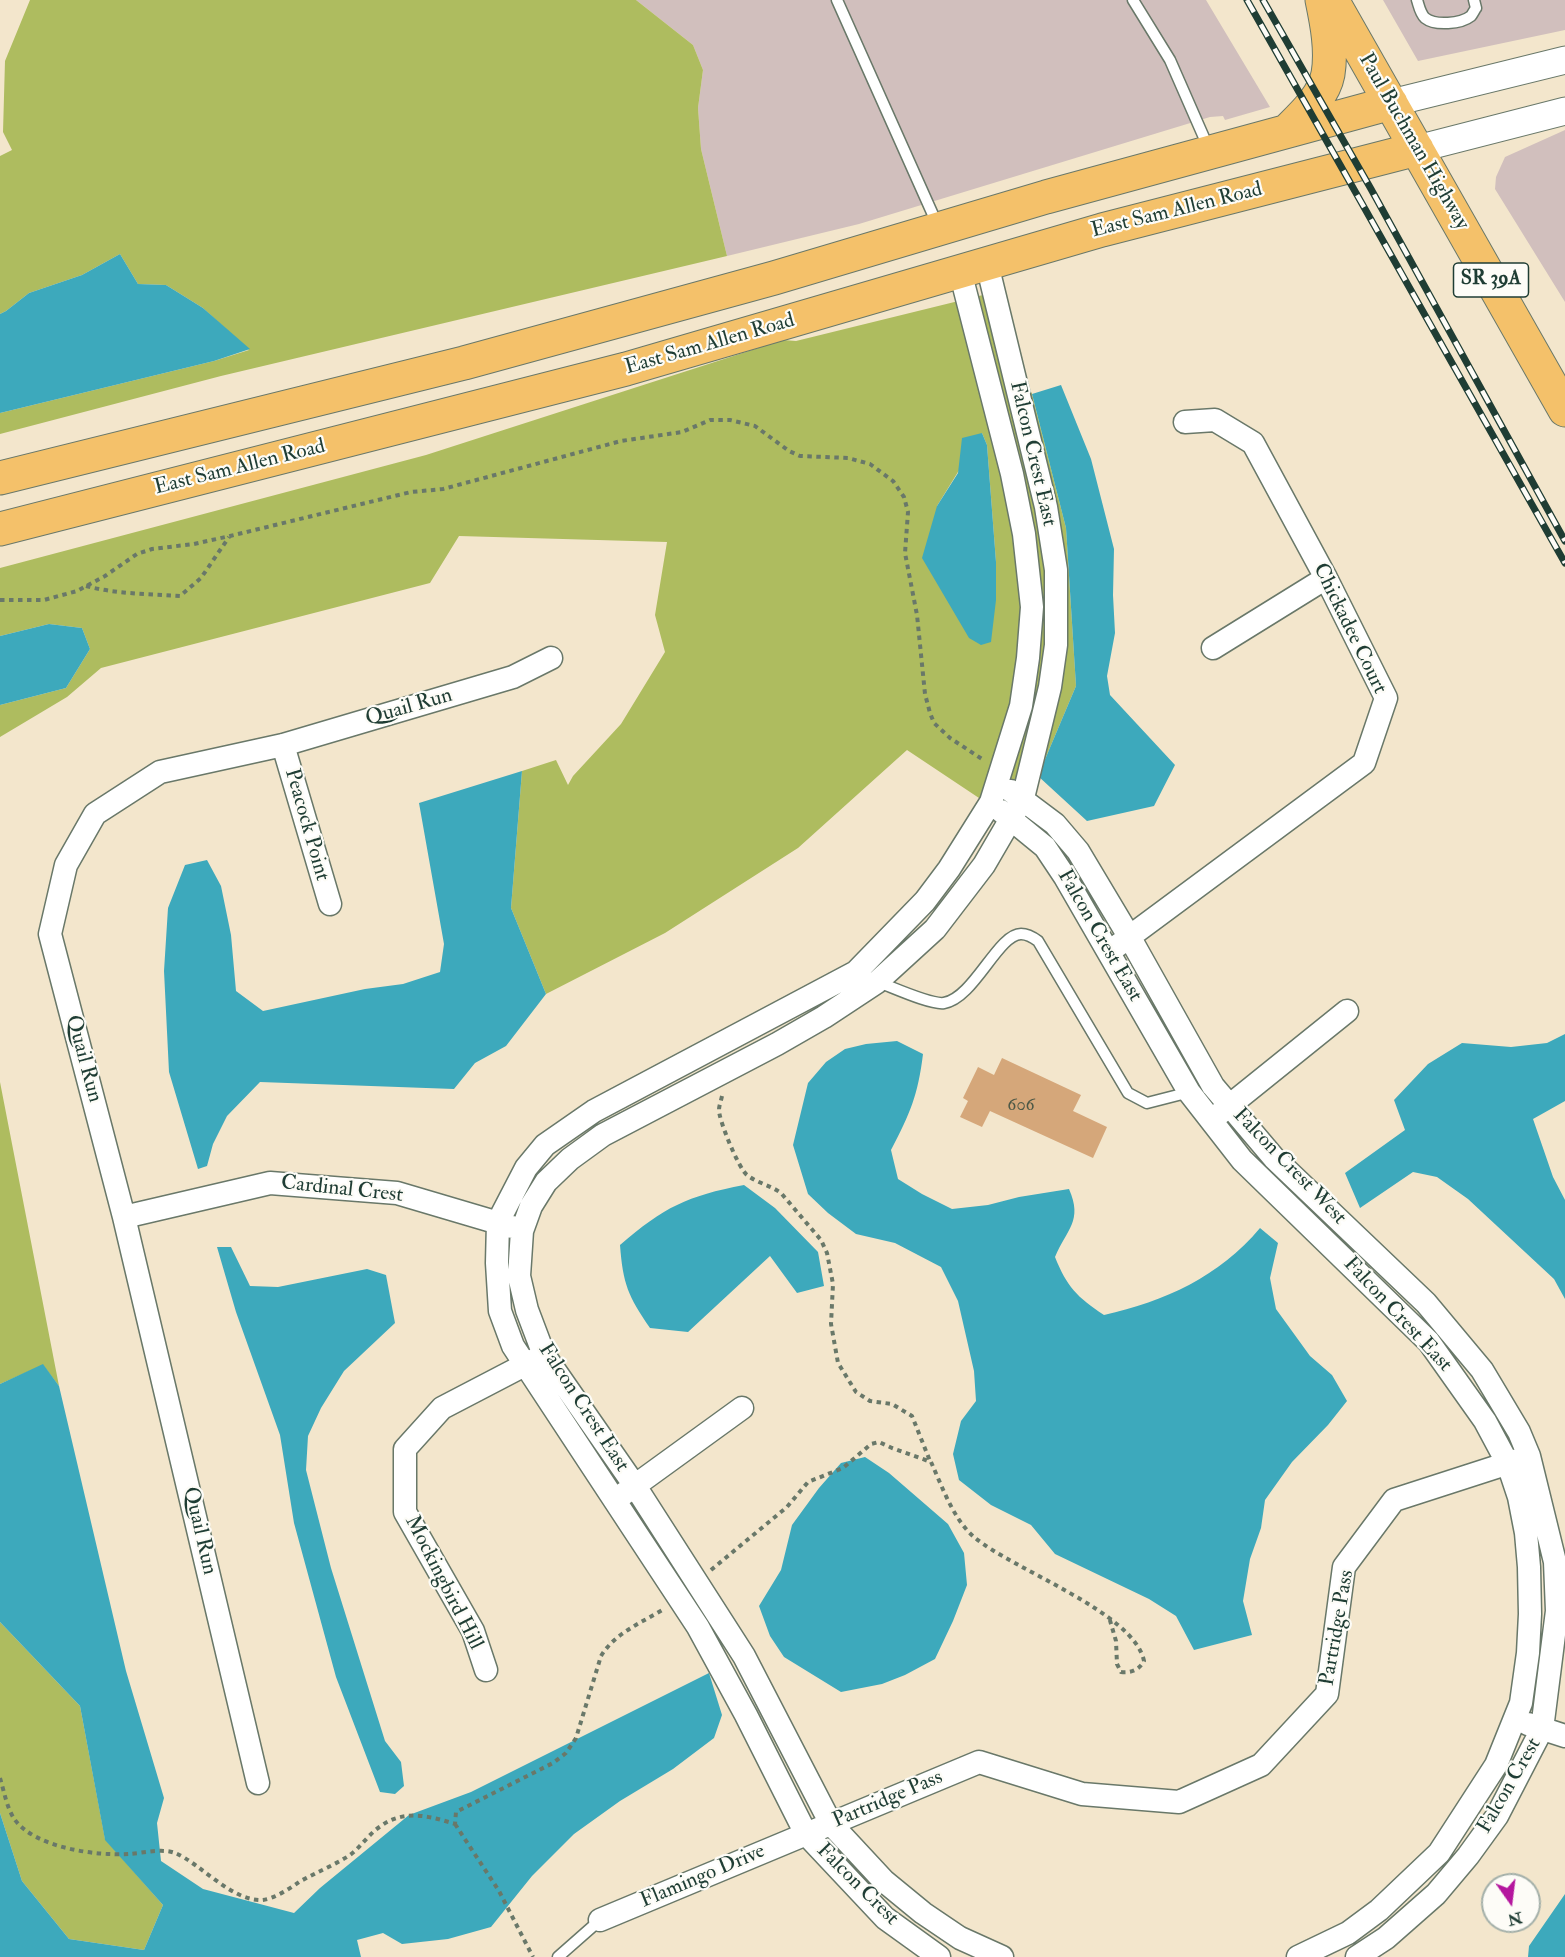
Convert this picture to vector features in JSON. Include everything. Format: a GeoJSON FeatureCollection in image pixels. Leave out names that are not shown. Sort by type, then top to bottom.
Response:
{"type":"FeatureCollection","features":[{"type":"Feature","properties":{"kind":"main road"},"geometry":{"type":"LineString","coordinates":[[1288,130],[1318,96],[1328,76],[1329,37],[1322,0]]}},
{"type":"Feature","properties":{"kind":"main road","name":"Paul Buchman Highway"},"geometry":{"type":"LineString","coordinates":[[1332,0],[1565,410]]}},
{"type":"Feature","properties":{"kind":"main road"},"geometry":{"type":"LineString","coordinates":[[0,478],[464,363],[774,278],[1046,197],[1391,103]]}},
{"type":"Feature","properties":{"kind":"main road","name":"East Sam Allen Road"},"geometry":{"type":"LineString","coordinates":[[0,529],[626,369],[1102,230],[1417,149]]}},
{"type":"Feature","properties":{"kind":"street"},"geometry":{"type":"LineString","coordinates":[[1391,103],[1565,60]]}},
{"type":"Feature","properties":{"kind":"street"},"geometry":{"type":"LineString","coordinates":[[1417,149],[1565,111]]}},
{"type":"Feature","properties":{"kind":"street","name":"Falcon Crest East"},"geometry":{"type":"LineString","coordinates":[[806,1834],[698,1627],[614,1502],[535,1360],[519,1276],[522,1231],[531,1206],[546,1182],[570,1159],[603,1135],[824,1017],[877,982],[935,929],[984,865],[1023,798],[1050,687],[1056,645],[1056,570],[1046,507],[974,268]]}},
{"type":"Feature","properties":{"kind":"street","name":"Falcon Crest East"},"geometry":{"type":"LineString","coordinates":[[974,268],[1024,534],[1032,608],[1029,658],[1021,706],[996,787],[949,869],[925,901],[856,972],[594,1111],[545,1145],[526,1168],[498,1222],[497,1263],[500,1311],[513,1346],[535,1360],[634,1486],[754,1674],[831,1824],[884,1881],[923,1913],[960,1938],[1002,1957]]}},
{"type":"Feature","properties":{"kind":"street","name":"Chickadee Court"},"geometry":{"type":"LineString","coordinates":[[1108,951],[1130,938],[1364,763],[1386,698],[1326,578],[1253,443],[1215,420],[1185,422]]}},
{"type":"Feature","properties":{"kind":"street"},"geometry":{"type":"LineString","coordinates":[[1024,534],[1050,532]]}},
{"type":"Feature","properties":{"kind":"street"},"geometry":{"type":"LineString","coordinates":[[1213,648],[1326,578]]}},
{"type":"Feature","properties":{"kind":"street","name":"Quail Run"},"geometry":{"type":"LineString","coordinates":[[258,1783],[124,1217],[50,934],[66,865],[95,814],[160,772],[283,745],[513,677],[551,658]]}},
{"type":"Feature","properties":{"kind":"street","name":"Peacock Point"},"geometry":{"type":"LineString","coordinates":[[283,745],[330,904]]}},
{"type":"Feature","properties":{"kind":"street","name":"Falcon Crest East"},"geometry":{"type":"LineString","coordinates":[[996,787],[1011,819],[1045,847],[1065,877],[1189,1092],[1242,1160],[1429,1342],[1485,1421],[1508,1464],[1519,1497],[1526,1533],[1529,1568],[1528,1653],[1521,1703],[1496,1765],[1439,1853],[1379,1910],[1348,1933],[1298,1957]]}},
{"type":"Feature","properties":{"kind":"street","name":"Falcon Crest West"},"geometry":{"type":"LineString","coordinates":[[996,787],[1023,798],[1055,824],[1077,851],[1130,938],[1212,1086],[1274,1158],[1426,1303],[1482,1370],[1519,1432],[1529,1456],[1560,1561]]}},
{"type":"Feature","properties":{"kind":"street"},"geometry":{"type":"LineString","coordinates":[[1210,1119],[1231,1106],[1347,1011]]}},
{"type":"Feature","properties":{"kind":"street"},"geometry":{"type":"LineString","coordinates":[[654,1079],[666,1101]]}},
{"type":"Feature","properties":{"kind":"street","name":"Cardinal Crest"},"geometry":{"type":"LineString","coordinates":[[124,1217],[270,1183],[397,1193],[522,1231]]}},
{"type":"Feature","properties":{"kind":"street"},"geometry":{"type":"LineString","coordinates":[[1389,1302],[1405,1283]]}},
{"type":"Feature","properties":{"kind":"street","name":"Mockingbird Hill"},"geometry":{"type":"LineString","coordinates":[[486,1670],[473,1631],[405,1512],[405,1449],[442,1408],[535,1360]]}},
{"type":"Feature","properties":{"kind":"street"},"geometry":{"type":"LineString","coordinates":[[614,1502],[742,1407]]}},
{"type":"Feature","properties":{"kind":"street","name":"Partridge Pass"},"geometry":{"type":"LineString","coordinates":[[806,1834],[979,1762],[1082,1794],[1179,1802],[1261,1765],[1327,1694],[1344,1568],[1394,1500],[1529,1456]]}},
{"type":"Feature","properties":{"kind":"street"},"geometry":{"type":"LineString","coordinates":[[1529,1568],[1560,1561]]}},
{"type":"Feature","properties":{"kind":"street","name":"Falcon Crest"},"geometry":{"type":"LineString","coordinates":[[1356,1957],[1386,1938],[1436,1894],[1497,1816],[1542,1729],[1557,1611],[1560,1561]]}},
{"type":"Feature","properties":{"kind":"street"},"geometry":{"type":"LineString","coordinates":[[731,1687],[754,1674]]}},
{"type":"Feature","properties":{"kind":"street"},"geometry":{"type":"LineString","coordinates":[[1515,1720],[1565,1736]]}},
{"type":"Feature","properties":{"kind":"street","name":"Falcon Crest"},"geometry":{"type":"LineString","coordinates":[[806,1834],[885,1918],[939,1957]]}},
{"type":"Feature","properties":{"kind":"street","name":"Flamingo Drive"},"geometry":{"type":"LineString","coordinates":[[600,1920],[806,1834]]}},
{"type":"Feature","properties":{"kind":"street"},"geometry":{"type":"LineString","coordinates":[[1417,1874],[1436,1894]]}},
{"type":"Feature","properties":{"kind":"lane"},"geometry":{"type":"LineString","coordinates":[[837,0],[939,229]]}},
{"type":"Feature","properties":{"kind":"lane"},"geometry":{"type":"LineString","coordinates":[[1133,0],[1170,60],[1210,152]]}},
{"type":"Feature","properties":{"kind":"lane"},"geometry":{"type":"LineString","coordinates":[[1418,0],[1420,12],[1424,17],[1439,24],[1472,16],[1476,8],[1474,0]]}},
{"type":"Feature","properties":{"kind":"lane"},"geometry":{"type":"LineString","coordinates":[[856,972],[931,1002],[944,1003],[955,998],[975,980],[1010,937],[1023,934],[1038,941],[1128,1093],[1148,1103],[1212,1086]]}},
{"type":"Feature","properties":{"kind":"lane"},"geometry":{"type":"LineString","coordinates":[[558,1957],[600,1920]]}},
{"type":"Feature","properties":{"kind":"path"},"geometry":{"type":"LineString","coordinates":[[0,600],[44,600],[77,591],[137,554],[152,549],[194,544],[387,497],[442,489],[621,441],[682,432],[710,420],[730,420],[754,426],[789,451],[800,456],[848,458],[870,464],[893,481],[904,497],[908,512],[905,552],[917,615],[925,694],[930,713],[934,723],[950,738],[980,757],[996,787]]}},
{"type":"Feature","properties":{"kind":"path"},"geometry":{"type":"LineString","coordinates":[[86,586],[116,592],[180,596],[201,578],[230,536]]}},
{"type":"Feature","properties":{"kind":"path"},"geometry":{"type":"LineString","coordinates":[[736,1064],[724,1089],[718,1109],[720,1118],[741,1168],[752,1179],[773,1187],[781,1193],[820,1240],[827,1253],[833,1284],[831,1324],[838,1363],[856,1392],[870,1401],[892,1404],[912,1416],[950,1502],[972,1536],[994,1552],[1108,1617],[1136,1643],[1143,1653],[1144,1661],[1141,1667],[1127,1673],[1121,1672],[1117,1664],[1116,1641],[1108,1617]]}},
{"type":"Feature","properties":{"kind":"path"},"geometry":{"type":"LineString","coordinates":[[695,1582],[787,1507],[808,1482],[843,1468],[872,1444],[879,1442],[931,1462]]}},
{"type":"Feature","properties":{"kind":"path"},"geometry":{"type":"LineString","coordinates":[[533,1957],[500,1891],[455,1824],[456,1812],[552,1763],[566,1753],[576,1738],[601,1656],[608,1645],[666,1608],[678,1597]]}},
{"type":"Feature","properties":{"kind":"path"},"geometry":{"type":"LineString","coordinates":[[0,1778],[13,1818],[23,1830],[69,1850],[126,1854],[173,1852],[214,1881],[245,1896],[263,1900],[282,1893],[348,1856],[381,1825],[397,1817],[414,1814],[455,1824]]}},
{"type":"Feature","properties":{"kind":"shaded area"},"geometry":{"type":"Polygon","coordinates":[[[636,0],[1206,0],[1270,107],[1225,120],[1223,116],[1210,117],[859,224],[727,256],[701,149],[698,108],[703,70],[693,45],[636,0]]]}},
{"type":"Feature","properties":{"kind":"shaded area"},"geometry":{"type":"Polygon","coordinates":[[[1383,0],[1565,0],[1565,30],[1418,61],[1383,0]]]}},
{"type":"Feature","properties":{"kind":"shaded area"},"geometry":{"type":"Polygon","coordinates":[[[1565,130],[1565,302],[1495,189],[1496,177],[1505,157],[1565,130]]]}},
{"type":"Feature","properties":{"kind":"green space"},"geometry":{"type":"Polygon","coordinates":[[[30,0],[636,0],[693,45],[703,70],[698,108],[701,149],[727,256],[221,376],[0,434],[0,413],[214,361],[249,350],[203,308],[166,285],[138,284],[120,254],[82,275],[29,293],[0,314],[0,156],[12,150],[3,132],[5,61],[30,0]]]}},
{"type":"Feature","properties":{"kind":"green space"},"geometry":{"type":"Polygon","coordinates":[[[987,294],[1032,394],[1066,528],[1076,686],[1038,776],[994,808],[907,750],[798,848],[665,933],[546,994],[511,908],[522,771],[556,760],[568,785],[573,776],[621,724],[665,652],[655,615],[667,542],[459,536],[430,583],[101,668],[67,697],[0,737],[0,705],[66,688],[90,649],[82,628],[49,624],[0,636],[0,568],[426,455],[783,340],[796,341],[987,294]],[[982,433],[937,506],[996,600],[996,562],[987,445],[982,433]]]}},
{"type":"Feature","properties":{"kind":"green space"},"geometry":{"type":"Polygon","coordinates":[[[0,1082],[59,1386],[43,1365],[0,1384],[0,1082]]]}},
{"type":"Feature","properties":{"kind":"green space"},"geometry":{"type":"Polygon","coordinates":[[[0,1622],[80,1706],[105,1839],[163,1905],[144,1950],[69,1939],[22,1881],[0,1813],[0,1622]]]}},
{"type":"Feature","properties":{"kind":"water"},"geometry":{"type":"Polygon","coordinates":[[[120,254],[138,284],[166,285],[203,308],[250,349],[214,361],[0,413],[0,314],[29,293],[82,275],[120,254]]]}},
{"type":"Feature","properties":{"kind":"water"},"geometry":{"type":"Polygon","coordinates":[[[1061,385],[1091,459],[1114,549],[1115,633],[1107,676],[1110,695],[1175,765],[1154,806],[1087,821],[1038,776],[1076,686],[1066,528],[1032,394],[1061,385]]]}},
{"type":"Feature","properties":{"kind":"water"},"geometry":{"type":"Polygon","coordinates":[[[982,433],[987,445],[996,562],[996,600],[991,642],[981,645],[969,638],[922,558],[937,506],[958,473],[962,438],[982,433]]]}},
{"type":"Feature","properties":{"kind":"water"},"geometry":{"type":"Polygon","coordinates":[[[49,624],[82,628],[90,649],[66,688],[0,705],[0,636],[49,624]]]}},
{"type":"Feature","properties":{"kind":"water"},"geometry":{"type":"Polygon","coordinates":[[[522,771],[511,908],[546,994],[506,1046],[475,1063],[454,1089],[260,1082],[227,1116],[213,1144],[207,1166],[198,1169],[169,1072],[164,971],[168,908],[185,865],[207,860],[221,886],[231,935],[236,991],[263,1011],[365,989],[403,984],[440,972],[444,944],[419,803],[522,771]]]}},
{"type":"Feature","properties":{"kind":"water"},"geometry":{"type":"Polygon","coordinates":[[[1565,1034],[1565,1101],[1533,1119],[1553,1177],[1565,1200],[1565,1299],[1554,1279],[1468,1199],[1437,1177],[1413,1172],[1360,1208],[1345,1173],[1405,1130],[1394,1100],[1428,1064],[1462,1043],[1511,1047],[1547,1043],[1565,1034]]]}},
{"type":"Feature","properties":{"kind":"water"},"geometry":{"type":"Polygon","coordinates":[[[897,1041],[923,1054],[919,1081],[912,1104],[891,1150],[898,1179],[952,1209],[988,1205],[1019,1197],[1069,1189],[1073,1200],[1074,1217],[1055,1257],[1074,1290],[1104,1315],[1148,1302],[1190,1285],[1227,1260],[1260,1228],[1278,1243],[1270,1278],[1276,1309],[1310,1356],[1332,1375],[1347,1401],[1328,1425],[1292,1462],[1265,1500],[1261,1528],[1250,1559],[1243,1601],[1252,1635],[1194,1650],[1176,1616],[1149,1599],[1055,1554],[1031,1525],[991,1505],[959,1480],[953,1454],[961,1421],[976,1401],[974,1371],[958,1301],[941,1267],[895,1243],[856,1234],[828,1213],[808,1194],[793,1145],[808,1083],[826,1062],[845,1049],[897,1041]]]}},
{"type":"Feature","properties":{"kind":"water"},"geometry":{"type":"Polygon","coordinates":[[[744,1185],[775,1208],[818,1252],[824,1286],[797,1293],[770,1256],[688,1332],[650,1328],[636,1307],[628,1289],[620,1245],[650,1221],[677,1205],[707,1194],[744,1185]]]}},
{"type":"Feature","properties":{"kind":"water"},"geometry":{"type":"Polygon","coordinates":[[[217,1247],[231,1247],[250,1286],[278,1287],[367,1269],[386,1275],[395,1323],[344,1371],[321,1408],[308,1436],[306,1470],[331,1568],[385,1741],[401,1762],[404,1786],[395,1794],[380,1792],[336,1677],[294,1523],[280,1435],[236,1312],[217,1247]]]}},
{"type":"Feature","properties":{"kind":"water"},"geometry":{"type":"Polygon","coordinates":[[[43,1364],[59,1386],[126,1671],[164,1798],[157,1823],[161,1861],[203,1889],[294,1913],[320,1888],[409,1815],[471,1792],[709,1673],[722,1715],[714,1738],[673,1769],[620,1801],[574,1834],[532,1876],[491,1927],[448,1939],[402,1944],[383,1933],[357,1940],[361,1957],[0,1957],[0,1813],[22,1881],[69,1939],[144,1950],[163,1905],[105,1840],[80,1706],[0,1622],[0,1384],[43,1364]]]}},
{"type":"Feature","properties":{"kind":"water"},"geometry":{"type":"Polygon","coordinates":[[[865,1457],[889,1473],[948,1524],[964,1553],[967,1585],[935,1659],[882,1684],[841,1692],[784,1657],[770,1636],[759,1606],[781,1570],[792,1525],[841,1463],[865,1457]]]}},
{"type":"Feature","properties":{"kind":"water"},"geometry":{"type":"Polygon","coordinates":[[[1565,1894],[1565,1957],[1528,1957],[1529,1946],[1538,1933],[1541,1933],[1541,1929],[1565,1894]]]}},
{"type":"Feature","properties":{"kind":"building"},"geometry":{"type":"Polygon","coordinates":[[[1002,1058],[1081,1095],[1073,1111],[1107,1127],[1093,1158],[990,1111],[982,1127],[960,1117],[968,1101],[963,1098],[978,1067],[994,1075],[1002,1058]]]}},
{"type":"Feature","properties":{"kind":"railway"},"geometry":{"type":"LineString","coordinates":[[1247,0],[1565,563]]}},
{"type":"Feature","properties":{"kind":"railway"},"geometry":{"type":"LineString","coordinates":[[1263,0],[1371,189],[1565,541]]}}]}
